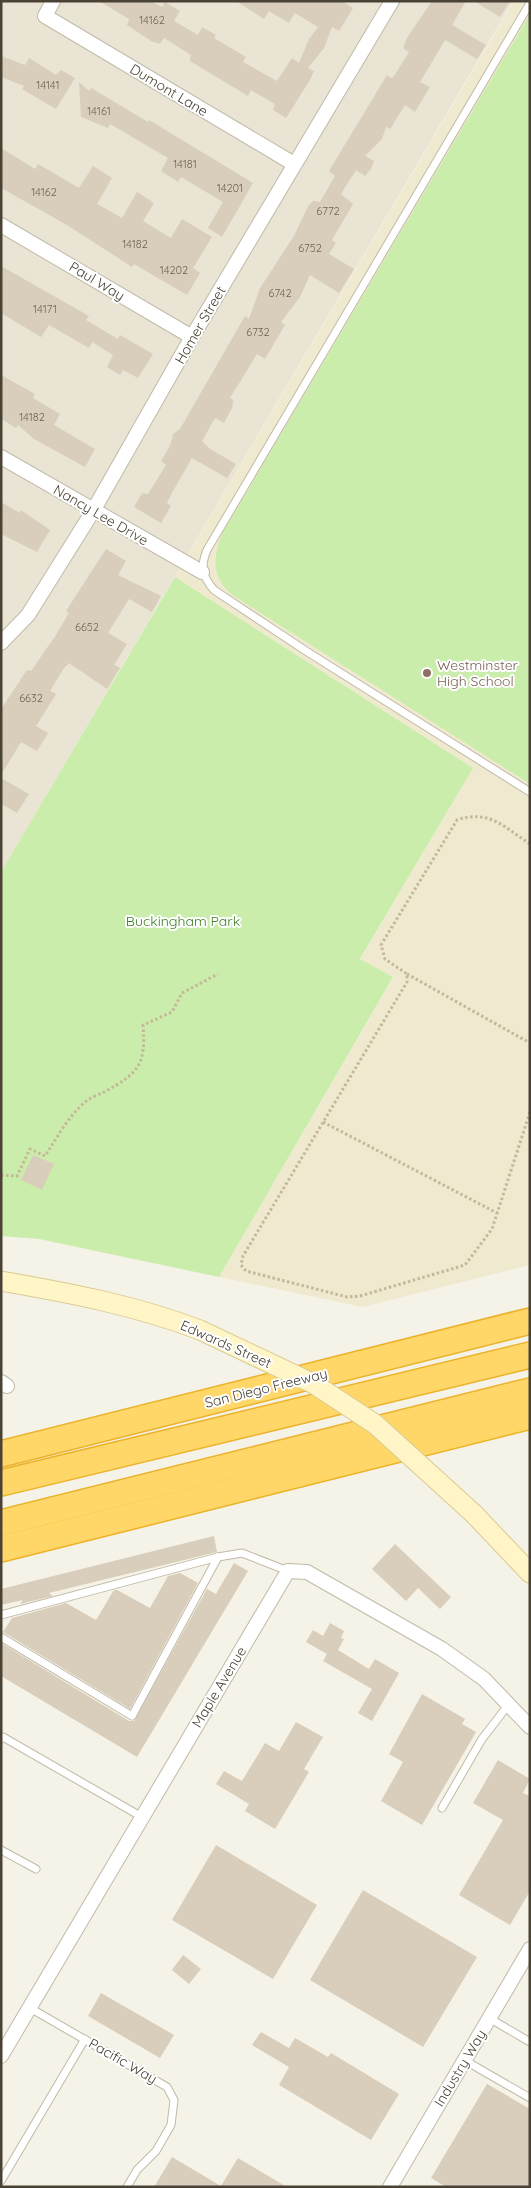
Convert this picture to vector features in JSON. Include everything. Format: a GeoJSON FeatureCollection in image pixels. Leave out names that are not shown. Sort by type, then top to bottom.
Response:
{"type":"FeatureCollection","features":[{"type":"Feature","properties":{"kind":"highway","name":"San Diego Freeway"},"geometry":{"type":"LineString","coordinates":[[1,1454],[530,1321]]}},
{"type":"Feature","properties":{"kind":"highway"},"geometry":{"type":"LineString","coordinates":[[1,1483],[530,1355]]}},
{"type":"Feature","properties":{"kind":"highway"},"geometry":{"type":"LineString","coordinates":[[1,1523],[530,1391]]}},
{"type":"Feature","properties":{"kind":"highway"},"geometry":{"type":"LineString","coordinates":[[1,1549],[530,1416]]}},
{"type":"Feature","properties":{"kind":"street","name":"Dumont Lane"},"geometry":{"type":"LineString","coordinates":[[53,1],[45,16],[294,164]]}},
{"type":"Feature","properties":{"kind":"street","name":"Homer Street"},"geometry":{"type":"LineString","coordinates":[[1,643],[28,615],[93,511],[192,337],[392,1]]}},
{"type":"Feature","properties":{"kind":"street","name":"Paul Way"},"geometry":{"type":"LineString","coordinates":[[1,225],[192,337]]}},
{"type":"Feature","properties":{"kind":"street","name":"Nancy Lee Drive"},"geometry":{"type":"LineString","coordinates":[[1,457],[202,572]]}},
{"type":"Feature","properties":{"kind":"street","name":"Edwards Street"},"geometry":{"type":"LineString","coordinates":[[1,1281],[84,1295],[153,1313],[200,1330],[314,1384],[375,1424],[474,1514],[530,1573]]}},
{"type":"Feature","properties":{"kind":"street"},"geometry":{"type":"LineString","coordinates":[[288,1571],[307,1572],[442,1649],[484,1679],[530,1728]]}},
{"type":"Feature","properties":{"kind":"street","name":"Maple Avenue"},"geometry":{"type":"LineString","coordinates":[[1,2056],[288,1571]]}},
{"type":"Feature","properties":{"kind":"street","name":"Industry Way"},"geometry":{"type":"LineString","coordinates":[[390,2187],[489,2018],[525,1966],[530,1949]]}},
{"type":"Feature","properties":{"kind":"lane"},"geometry":{"type":"LineString","coordinates":[[530,3],[206,550],[202,563],[202,572],[205,580],[214,590],[250,615],[530,792]]}},
{"type":"Feature","properties":{"kind":"lane"},"geometry":{"type":"LineString","coordinates":[[1,1615],[218,1557],[242,1553],[288,1571]]}},
{"type":"Feature","properties":{"kind":"lane"},"geometry":{"type":"LineString","coordinates":[[1,1637],[132,1716],[218,1557]]}},
{"type":"Feature","properties":{"kind":"lane"},"geometry":{"type":"LineString","coordinates":[[442,1808],[482,1739],[509,1704]]}},
{"type":"Feature","properties":{"kind":"lane"},"geometry":{"type":"LineString","coordinates":[[2,1737],[142,1817]]}},
{"type":"Feature","properties":{"kind":"lane"},"geometry":{"type":"LineString","coordinates":[[1,1850],[36,1869]]}},
{"type":"Feature","properties":{"kind":"lane","name":"Pacific Way"},"geometry":{"type":"LineString","coordinates":[[30,2008],[167,2086],[174,2100],[171,2125],[156,2151],[137,2170],[127,2187]]}},
{"type":"Feature","properties":{"kind":"lane"},"geometry":{"type":"LineString","coordinates":[[489,2018],[530,2042]]}},
{"type":"Feature","properties":{"kind":"lane"},"geometry":{"type":"LineString","coordinates":[[1,2181],[85,2040]]}},
{"type":"Feature","properties":{"kind":"lane"},"geometry":{"type":"LineString","coordinates":[[464,2060],[530,2098]]}},
{"type":"Feature","properties":{"kind":"path"},"geometry":{"type":"LineString","coordinates":[[530,844],[489,817],[472,815],[457,820],[381,945],[385,959],[407,974],[530,1043]]}},
{"type":"Feature","properties":{"kind":"path"},"geometry":{"type":"LineString","coordinates":[[1,1175],[17,1176],[30,1150],[44,1156],[60,1130],[84,1102],[125,1080],[138,1068],[145,1051],[143,1025],[172,1012],[182,994],[218,974]]}},
{"type":"Feature","properties":{"kind":"path"},"geometry":{"type":"LineString","coordinates":[[407,974],[407,982],[243,1256],[242,1265],[246,1270],[347,1297],[360,1296],[465,1265],[492,1229],[530,1112]]}},
{"type":"Feature","properties":{"kind":"path"},"geometry":{"type":"LineString","coordinates":[[323,1122],[497,1213]]}},
{"type":"Feature","properties":{"kind":"shaded area"},"geometry":{"type":"Polygon","coordinates":[[[1,1],[513,1],[1,872],[1,1]]]}},
{"type":"Feature","properties":{"kind":"shaded area","name":"Westminster High School"},"geometry":{"type":"Polygon","coordinates":[[[514,1],[530,1],[530,1265],[363,1307],[219,1277],[393,978],[360,960],[473,768],[175,577],[514,1]]]}},
{"type":"Feature","properties":{"kind":"green space"},"geometry":{"type":"Polygon","coordinates":[[[530,14],[530,784],[234,596],[221,582],[216,567],[216,559],[219,541],[223,532],[530,14]]]}},
{"type":"Feature","properties":{"kind":"green space","name":"Buckingham Park"},"geometry":{"type":"Polygon","coordinates":[[[175,577],[473,768],[360,959],[393,977],[219,1277],[39,1239],[1,1236],[1,872],[175,577]]]}},
{"type":"Feature","properties":{"kind":"building"},"geometry":{"type":"Polygon","coordinates":[[[99,1],[151,1],[162,7],[165,2],[180,11],[174,21],[198,35],[202,27],[216,35],[214,38],[246,57],[243,62],[277,81],[292,58],[299,63],[309,39],[318,27],[295,13],[289,23],[269,11],[264,19],[236,1],[342,1],[353,8],[339,31],[332,27],[324,48],[308,68],[314,71],[310,80],[286,118],[273,110],[275,104],[251,90],[248,96],[190,61],[191,55],[164,38],[160,44],[151,41],[127,25],[129,19],[99,1]]]}},
{"type":"Feature","properties":{"kind":"building"},"geometry":{"type":"Polygon","coordinates":[[[432,1],[466,1],[452,25],[486,45],[477,59],[445,40],[420,82],[430,87],[415,112],[405,105],[390,129],[386,127],[382,139],[365,156],[374,161],[371,169],[365,176],[356,170],[341,194],[353,204],[332,240],[336,243],[329,254],[354,269],[339,293],[310,275],[300,297],[281,322],[285,325],[265,359],[257,354],[230,398],[234,401],[233,406],[224,423],[215,418],[202,441],[210,449],[236,464],[227,478],[192,458],[167,503],[171,506],[161,523],[134,507],[142,493],[148,494],[166,465],[161,461],[170,446],[173,434],[180,429],[245,316],[249,319],[260,288],[294,236],[308,206],[313,201],[320,202],[335,176],[329,171],[387,75],[391,78],[394,76],[409,52],[403,48],[407,38],[432,1]]]}},
{"type":"Feature","properties":{"kind":"building"},"geometry":{"type":"Polygon","coordinates":[[[474,1],[510,1],[500,17],[474,1]]]}},
{"type":"Feature","properties":{"kind":"building"},"geometry":{"type":"Polygon","coordinates":[[[1,56],[25,65],[29,58],[56,75],[61,70],[75,78],[56,109],[22,89],[24,86],[1,77],[1,56]]]}},
{"type":"Feature","properties":{"kind":"building"},"geometry":{"type":"Polygon","coordinates":[[[79,82],[89,91],[91,88],[148,122],[149,120],[253,183],[222,237],[208,228],[223,202],[181,177],[178,182],[161,171],[168,158],[110,124],[108,128],[81,117],[79,82]]]}},
{"type":"Feature","properties":{"kind":"building"},"geometry":{"type":"Polygon","coordinates":[[[1,148],[35,169],[38,164],[79,188],[93,166],[112,178],[97,204],[122,218],[137,192],[154,203],[143,221],[171,238],[182,219],[212,237],[193,268],[200,273],[187,295],[134,264],[132,267],[67,225],[1,188],[1,148]]]}},
{"type":"Feature","properties":{"kind":"building"},"geometry":{"type":"Polygon","coordinates":[[[1,266],[89,316],[86,320],[118,339],[120,335],[153,354],[138,378],[123,370],[120,375],[107,367],[113,355],[92,342],[89,348],[49,325],[41,337],[1,313],[1,266]]]}},
{"type":"Feature","properties":{"kind":"building"},"geometry":{"type":"Polygon","coordinates":[[[1,375],[35,394],[33,398],[60,414],[54,425],[95,449],[85,467],[34,439],[18,425],[16,428],[1,419],[1,375]]]}},
{"type":"Feature","properties":{"kind":"building"},"geometry":{"type":"Polygon","coordinates":[[[1,502],[20,513],[21,510],[50,530],[37,552],[1,534],[1,502]]]}},
{"type":"Feature","properties":{"kind":"building"},"geometry":{"type":"Polygon","coordinates":[[[106,549],[126,561],[118,575],[161,596],[152,612],[129,599],[108,633],[127,644],[114,665],[120,668],[107,689],[69,663],[64,668],[50,691],[56,694],[36,726],[48,733],[37,751],[21,742],[1,775],[1,709],[27,670],[31,671],[56,635],[69,613],[66,611],[106,549]]]}},
{"type":"Feature","properties":{"kind":"building"},"geometry":{"type":"Polygon","coordinates":[[[1,778],[29,794],[17,813],[1,804],[1,778]]]}},
{"type":"Feature","properties":{"kind":"building"},"geometry":{"type":"Polygon","coordinates":[[[33,1155],[54,1164],[42,1190],[21,1180],[33,1155]]]}},
{"type":"Feature","properties":{"kind":"building"},"geometry":{"type":"Polygon","coordinates":[[[214,1536],[217,1552],[49,1593],[53,1596],[20,1604],[23,1600],[1,1605],[1,1589],[214,1536]]]}},
{"type":"Feature","properties":{"kind":"building"},"geometry":{"type":"Polygon","coordinates":[[[395,1544],[451,1597],[440,1609],[418,1588],[406,1601],[372,1569],[395,1544]]]}},
{"type":"Feature","properties":{"kind":"building"},"geometry":{"type":"Polygon","coordinates":[[[234,1563],[248,1571],[137,1757],[1,1676],[1,1643],[129,1721],[134,1721],[207,1589],[216,1594],[234,1563]]]}},
{"type":"Feature","properties":{"kind":"building"},"geometry":{"type":"Polygon","coordinates":[[[180,1573],[198,1583],[130,1709],[3,1632],[12,1618],[66,1603],[96,1620],[114,1590],[150,1608],[168,1576],[180,1573]]]}},
{"type":"Feature","properties":{"kind":"building"},"geometry":{"type":"Polygon","coordinates":[[[330,1623],[344,1631],[341,1638],[344,1639],[338,1650],[369,1669],[375,1659],[399,1673],[372,1721],[358,1713],[372,1689],[323,1661],[327,1654],[306,1642],[313,1630],[323,1636],[330,1623]]]}},
{"type":"Feature","properties":{"kind":"building"},"geometry":{"type":"Polygon","coordinates":[[[422,1694],[465,1719],[462,1724],[476,1732],[422,1825],[381,1801],[403,1762],[389,1754],[422,1694]]]}},
{"type":"Feature","properties":{"kind":"building"},"geometry":{"type":"Polygon","coordinates":[[[296,1722],[323,1737],[304,1769],[309,1772],[275,1829],[245,1811],[249,1804],[216,1784],[224,1771],[242,1781],[265,1743],[279,1751],[296,1722]]]}},
{"type":"Feature","properties":{"kind":"building"},"geometry":{"type":"Polygon","coordinates":[[[498,1760],[530,1779],[523,1793],[530,1796],[530,1891],[510,1925],[459,1895],[503,1820],[473,1803],[498,1760]]]}},
{"type":"Feature","properties":{"kind":"building"},"geometry":{"type":"Polygon","coordinates":[[[216,1845],[317,1905],[273,1979],[172,1920],[216,1845]]]}},
{"type":"Feature","properties":{"kind":"building"},"geometry":{"type":"Polygon","coordinates":[[[363,1890],[477,1957],[423,2047],[310,1980],[363,1890]]]}},
{"type":"Feature","properties":{"kind":"building"},"geometry":{"type":"Polygon","coordinates":[[[183,1955],[201,1969],[189,1984],[172,1970],[183,1955]]]}},
{"type":"Feature","properties":{"kind":"building"},"geometry":{"type":"Polygon","coordinates":[[[101,1993],[174,2035],[160,2058],[88,2016],[101,1993]]]}},
{"type":"Feature","properties":{"kind":"building"},"geometry":{"type":"Polygon","coordinates":[[[261,2032],[289,2048],[295,2038],[328,2057],[331,2053],[399,2094],[371,2140],[279,2085],[289,2067],[252,2045],[261,2032]]]}},
{"type":"Feature","properties":{"kind":"building"},"geometry":{"type":"Polygon","coordinates":[[[487,2084],[530,2109],[530,2187],[446,2187],[431,2178],[487,2084]]]}},
{"type":"Feature","properties":{"kind":"building"},"geometry":{"type":"Polygon","coordinates":[[[172,2157],[221,2186],[238,2158],[287,2187],[154,2187],[172,2157]]]}},
{"type":"Feature","properties":{"kind":"place","name":"Westminster High School"},"geometry":{"type":"Point","coordinates":[427,673]}}]}
